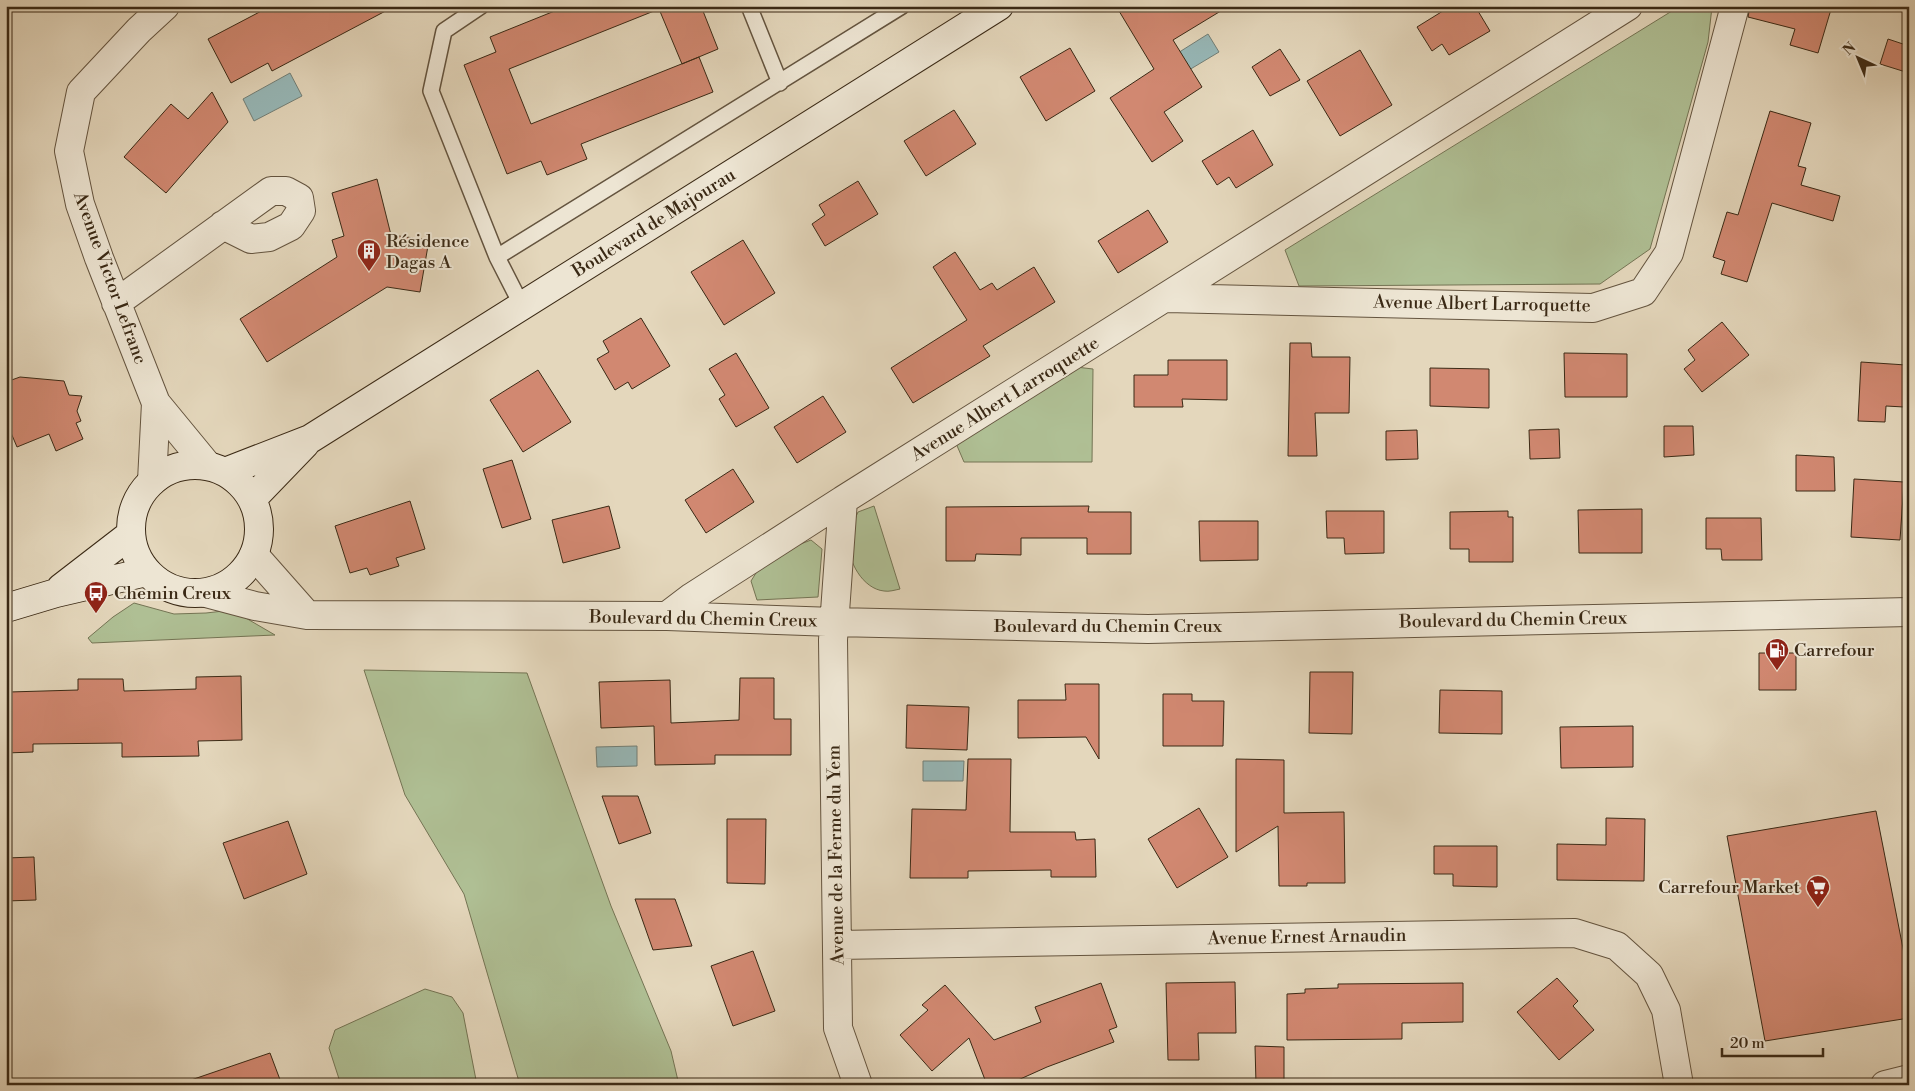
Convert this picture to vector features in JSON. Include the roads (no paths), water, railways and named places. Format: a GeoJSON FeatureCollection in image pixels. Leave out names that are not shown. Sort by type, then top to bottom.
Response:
{"type":"FeatureCollection","features":[{"type":"Feature","properties":{"kind":"street","name":"Avenue Victor Lefranc"},"geometry":{"type":"LineString","coordinates":[[165,6],[139,30],[81,92],[69,151],[80,204],[116,303],[156,403],[216,469]]}},
{"type":"Feature","properties":{"kind":"street","name":"Boulevard de Majourau"},"geometry":{"type":"LineString","coordinates":[[252,499],[310,439],[999,6]]}},
{"type":"Feature","properties":{"kind":"street","name":"Avenue Albert Larroquette"},"geometry":{"type":"LineString","coordinates":[[667,616],[692,597],[843,500],[1167,298],[1628,6]]}},
{"type":"Feature","properties":{"kind":"street","name":"Avenue Albert Larroquette"},"geometry":{"type":"LineString","coordinates":[[1167,298],[1593,308],[1643,292],[1669,253],[1735,6]]}},
{"type":"Feature","properties":{"kind":"street"},"geometry":{"type":"LineString","coordinates":[[116,303],[223,225]]}},
{"type":"Feature","properties":{"kind":"street","name":"Avenue Victor Lefranc"},"geometry":{"type":"LineString","coordinates":[[152,481],[156,403]]}},
{"type":"Feature","properties":{"kind":"street","name":"Boulevard de Majourau"},"geometry":{"type":"LineString","coordinates":[[216,469],[310,439]]}},
{"type":"Feature","properties":{"kind":"street"},"geometry":{"type":"LineString","coordinates":[[188,465],[216,469],[241,483],[252,499],[259,517],[259,536],[254,555],[244,571],[227,585],[206,593],[184,593],[164,585],[146,572],[135,553],[131,534],[132,514],[140,496],[152,481],[169,470],[188,465]]}},
{"type":"Feature","properties":{"kind":"street"},"geometry":{"type":"LineString","coordinates":[[834,622],[843,500]]}},
{"type":"Feature","properties":{"kind":"street"},"geometry":{"type":"LineString","coordinates":[[56,592],[131,534]]}},
{"type":"Feature","properties":{"kind":"street"},"geometry":{"type":"LineString","coordinates":[[254,555],[307,615]]}},
{"type":"Feature","properties":{"kind":"street"},"geometry":{"type":"LineString","coordinates":[[6,608],[56,592],[146,572]]}},
{"type":"Feature","properties":{"kind":"street","name":"Boulevard du Chemin Creux"},"geometry":{"type":"LineString","coordinates":[[206,593],[255,606],[307,615],[667,616],[1148,629],[1909,612]]}},
{"type":"Feature","properties":{"kind":"street","name":"Avenue de la Ferme du Yem"},"geometry":{"type":"LineString","coordinates":[[834,622],[838,1028],[858,1085]]}},
{"type":"Feature","properties":{"kind":"street","name":"Avenue Ernest Arnaudin"},"geometry":{"type":"LineString","coordinates":[[837,944],[1574,933],[1617,946],[1649,975],[1666,1010],[1679,1085]]}},
{"type":"Feature","properties":{"kind":"street"},"geometry":{"type":"LineString","coordinates":[[1885,1085],[1909,1079]]}},
{"type":"Feature","properties":{"kind":"lane"},"geometry":{"type":"LineString","coordinates":[[481,6],[444,31],[430,91],[498,257],[522,306]]}},
{"type":"Feature","properties":{"kind":"lane"},"geometry":{"type":"LineString","coordinates":[[749,6],[780,83]]}},
{"type":"Feature","properties":{"kind":"lane"},"geometry":{"type":"LineString","coordinates":[[498,257],[902,6]]}},
{"type":"Feature","properties":{"kind":"water"},"geometry":{"type":"Polygon","coordinates":[[[1208,34],[1219,52],[1184,73],[1173,56],[1208,34]]]}},
{"type":"Feature","properties":{"kind":"water"},"geometry":{"type":"Polygon","coordinates":[[[290,73],[302,96],[254,121],[243,99],[290,73]]]}},
{"type":"Feature","properties":{"kind":"water"},"geometry":{"type":"Polygon","coordinates":[[[637,746],[637,766],[597,767],[596,747],[637,746]]]}},
{"type":"Feature","properties":{"kind":"water"},"geometry":{"type":"Polygon","coordinates":[[[923,761],[964,761],[963,781],[923,781],[923,761]]]}},
{"type":"Feature","properties":{"kind":"place","name":"Résidence Dagas A"},"geometry":{"type":"Point","coordinates":[369,272]}},
{"type":"Feature","properties":{"kind":"place","name":"Chemin Creux"},"geometry":{"type":"Point","coordinates":[96,614]}},
{"type":"Feature","properties":{"kind":"place","name":"Carrefour"},"geometry":{"type":"Point","coordinates":[1777,671]}},
{"type":"Feature","properties":{"kind":"place","name":"Carrefour Market"},"geometry":{"type":"Point","coordinates":[1818,908]}}]}
